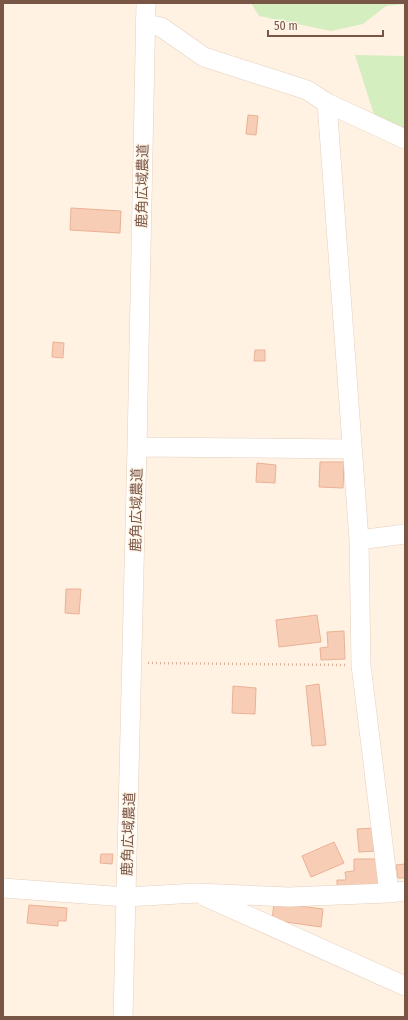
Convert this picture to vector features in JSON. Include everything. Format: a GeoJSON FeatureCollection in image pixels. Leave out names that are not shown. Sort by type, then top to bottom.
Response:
{"type":"FeatureCollection","features":[{"type":"Feature","properties":{"kind":"street"},"geometry":{"type":"LineString","coordinates":[[146,11],[151,25],[161,27],[204,57],[307,90],[326,103],[405,139]]}},
{"type":"Feature","properties":{"kind":"street","name":"鹿角広域農道"},"geometry":{"type":"LineString","coordinates":[[123,1017],[138,446],[146,11]]}},
{"type":"Feature","properties":{"kind":"street"},"geometry":{"type":"LineString","coordinates":[[3,888],[126,898],[197,893],[289,897],[397,892],[361,665],[359,540],[326,103]]}},
{"type":"Feature","properties":{"kind":"street"},"geometry":{"type":"LineString","coordinates":[[138,446],[352,449]]}},
{"type":"Feature","properties":{"kind":"street"},"geometry":{"type":"LineString","coordinates":[[359,540],[405,534]]}},
{"type":"Feature","properties":{"kind":"street"},"geometry":{"type":"LineString","coordinates":[[197,893],[405,986]]}},
{"type":"Feature","properties":{"kind":"path"},"geometry":{"type":"LineString","coordinates":[[132,663],[361,665]]}},
{"type":"Feature","properties":{"kind":"green space"},"geometry":{"type":"Polygon","coordinates":[[[251,3],[405,4],[386,6],[363,24],[331,31],[259,16],[251,3]]]}},
{"type":"Feature","properties":{"kind":"green space"},"geometry":{"type":"Polygon","coordinates":[[[355,55],[405,56],[405,128],[376,121],[355,55]]]}},
{"type":"Feature","properties":{"kind":"building"},"geometry":{"type":"Polygon","coordinates":[[[248,115],[258,116],[256,135],[246,134],[248,115]]]}},
{"type":"Feature","properties":{"kind":"building"},"geometry":{"type":"Polygon","coordinates":[[[71,208],[121,211],[120,233],[70,230],[71,208]]]}},
{"type":"Feature","properties":{"kind":"building"},"geometry":{"type":"Polygon","coordinates":[[[53,342],[64,343],[63,358],[52,357],[53,342]]]}},
{"type":"Feature","properties":{"kind":"building"},"geometry":{"type":"Polygon","coordinates":[[[255,350],[265,350],[265,361],[254,361],[255,350]]]}},
{"type":"Feature","properties":{"kind":"building"},"geometry":{"type":"Polygon","coordinates":[[[320,462],[344,462],[343,488],[319,487],[320,462]]]}},
{"type":"Feature","properties":{"kind":"building"},"geometry":{"type":"Polygon","coordinates":[[[257,463],[276,465],[275,483],[256,482],[257,463]]]}},
{"type":"Feature","properties":{"kind":"building"},"geometry":{"type":"Polygon","coordinates":[[[66,589],[81,589],[79,614],[65,613],[66,589]]]}},
{"type":"Feature","properties":{"kind":"building"},"geometry":{"type":"Polygon","coordinates":[[[317,615],[321,642],[279,647],[276,620],[317,615]]]}},
{"type":"Feature","properties":{"kind":"building"},"geometry":{"type":"Polygon","coordinates":[[[344,631],[345,659],[321,660],[320,648],[328,647],[327,632],[344,631]]]}},
{"type":"Feature","properties":{"kind":"building"},"geometry":{"type":"Polygon","coordinates":[[[319,684],[326,745],[312,746],[306,686],[319,684]]]}},
{"type":"Feature","properties":{"kind":"building"},"geometry":{"type":"Polygon","coordinates":[[[233,686],[256,688],[255,714],[232,713],[233,686]]]}},
{"type":"Feature","properties":{"kind":"building"},"geometry":{"type":"Polygon","coordinates":[[[375,828],[376,851],[359,852],[357,829],[375,828]]]}},
{"type":"Feature","properties":{"kind":"building"},"geometry":{"type":"Polygon","coordinates":[[[334,842],[344,863],[311,877],[302,856],[334,842]]]}},
{"type":"Feature","properties":{"kind":"building"},"geometry":{"type":"Polygon","coordinates":[[[101,854],[113,854],[112,864],[100,863],[101,854]]]}},
{"type":"Feature","properties":{"kind":"building"},"geometry":{"type":"Polygon","coordinates":[[[354,859],[379,859],[380,886],[337,887],[337,880],[346,880],[345,872],[354,871],[354,859]]]}},
{"type":"Feature","properties":{"kind":"building"},"geometry":{"type":"Polygon","coordinates":[[[405,864],[405,878],[398,878],[396,865],[405,864]]]}},
{"type":"Feature","properties":{"kind":"building"},"geometry":{"type":"Polygon","coordinates":[[[274,903],[323,909],[321,927],[272,920],[274,903]]]}},
{"type":"Feature","properties":{"kind":"building"},"geometry":{"type":"Polygon","coordinates":[[[29,905],[67,908],[66,921],[58,921],[58,926],[27,923],[29,905]]]}}]}
